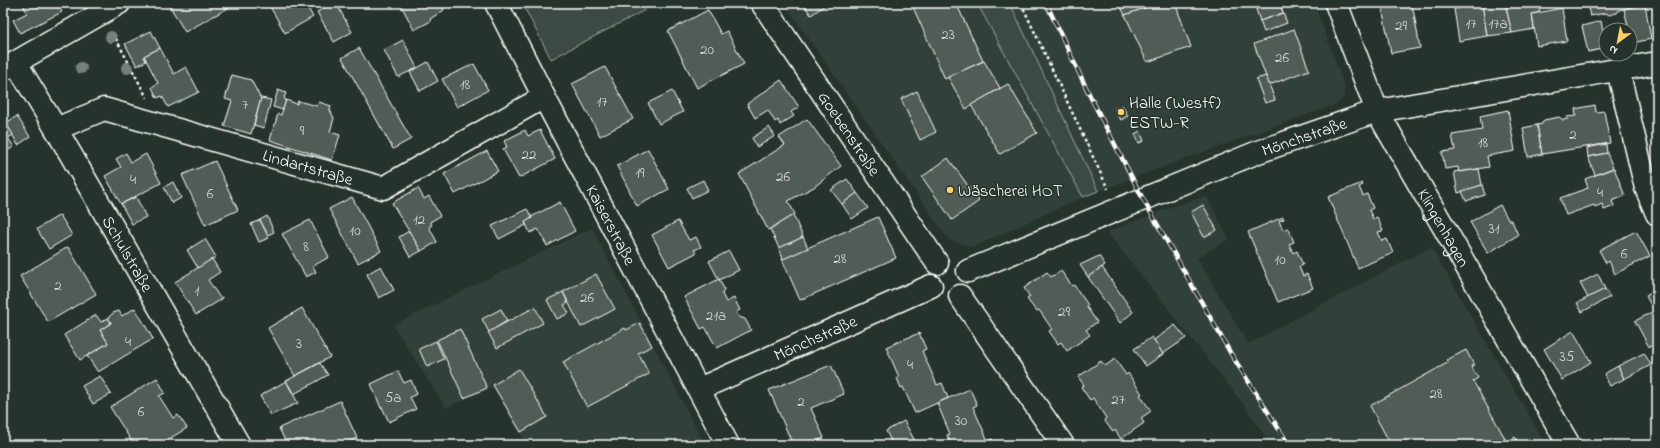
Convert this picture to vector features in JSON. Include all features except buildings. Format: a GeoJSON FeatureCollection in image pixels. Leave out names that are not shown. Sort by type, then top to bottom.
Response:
{"type":"FeatureCollection","features":[{"type":"Feature","properties":{"kind":"street","name":"Kaiserstraße"},"geometry":{"type":"LineString","coordinates":[[496,3],[728,445]]}},
{"type":"Feature","properties":{"kind":"street","name":"Goebenstraße"},"geometry":{"type":"LineString","coordinates":[[762,3],[937,263]]}},
{"type":"Feature","properties":{"kind":"street","name":"Klingenhagen"},"geometry":{"type":"LineString","coordinates":[[1336,3],[1377,111],[1569,445]]}},
{"type":"Feature","properties":{"kind":"street"},"geometry":{"type":"LineString","coordinates":[[10,66],[98,10]]}},
{"type":"Feature","properties":{"kind":"street","name":"Mönchstraße"},"geometry":{"type":"LineString","coordinates":[[968,271],[1258,152],[1377,111],[1657,63]]}},
{"type":"Feature","properties":{"kind":"street","name":"Schulstraße"},"geometry":{"type":"LineString","coordinates":[[10,66],[56,129],[239,445]]}},
{"type":"Feature","properties":{"kind":"street"},"geometry":{"type":"LineString","coordinates":[[1618,70],[1646,188],[1657,214]]}},
{"type":"Feature","properties":{"kind":"street","name":"Lindartstraße"},"geometry":{"type":"LineString","coordinates":[[56,129],[104,109],[383,188],[544,97]]}},
{"type":"Feature","properties":{"kind":"street"},"geometry":{"type":"LineString","coordinates":[[946,259],[955,260],[963,264],[968,271],[970,278],[969,285],[966,291],[960,296],[952,299],[944,298],[936,294],[931,286],[930,273],[937,263],[946,259]]}},
{"type":"Feature","properties":{"kind":"street","name":"Mönchstraße"},"geometry":{"type":"LineString","coordinates":[[699,389],[931,286]]}},
{"type":"Feature","properties":{"kind":"street"},"geometry":{"type":"LineString","coordinates":[[960,296],[1063,445]]}},
{"type":"Feature","properties":{"kind":"path"},"geometry":{"type":"LineString","coordinates":[[1021,3],[1118,210]]}},
{"type":"Feature","properties":{"kind":"path"},"geometry":{"type":"LineString","coordinates":[[98,10],[161,125]]}},
{"type":"Feature","properties":{"kind":"shaded area"},"geometry":{"type":"Polygon","coordinates":[[[522,3],[641,3],[645,10],[551,59],[522,3]]]}},
{"type":"Feature","properties":{"kind":"shaded area"},"geometry":{"type":"Polygon","coordinates":[[[784,3],[1314,3],[1345,88],[1343,98],[1337,104],[1083,197],[973,247],[949,240],[784,3]]]}},
{"type":"Feature","properties":{"kind":"shaded area"},"geometry":{"type":"Polygon","coordinates":[[[977,3],[1010,3],[1098,191],[1083,197],[977,3]]]}},
{"type":"Feature","properties":{"kind":"shaded area"},"geometry":{"type":"Polygon","coordinates":[[[1206,196],[1229,239],[1197,258],[1248,344],[1431,247],[1546,445],[1270,445],[1245,406],[1107,232],[1168,208],[1206,196]]]}},
{"type":"Feature","properties":{"kind":"shaded area"},"geometry":{"type":"Polygon","coordinates":[[[592,228],[705,445],[527,445],[493,387],[446,408],[393,325],[592,228]]]}},
{"type":"Feature","properties":{"kind":"railway"},"geometry":{"type":"LineString","coordinates":[[1046,3],[1091,98],[1143,199],[1231,354],[1289,445]]}},
{"type":"Feature","properties":{"kind":"place","name":"Halle (Westf) ESTW-R"},"geometry":{"type":"Point","coordinates":[1121,112]}},
{"type":"Feature","properties":{"kind":"place","name":"Wäscherei HOT"},"geometry":{"type":"Point","coordinates":[950,190]}}]}
